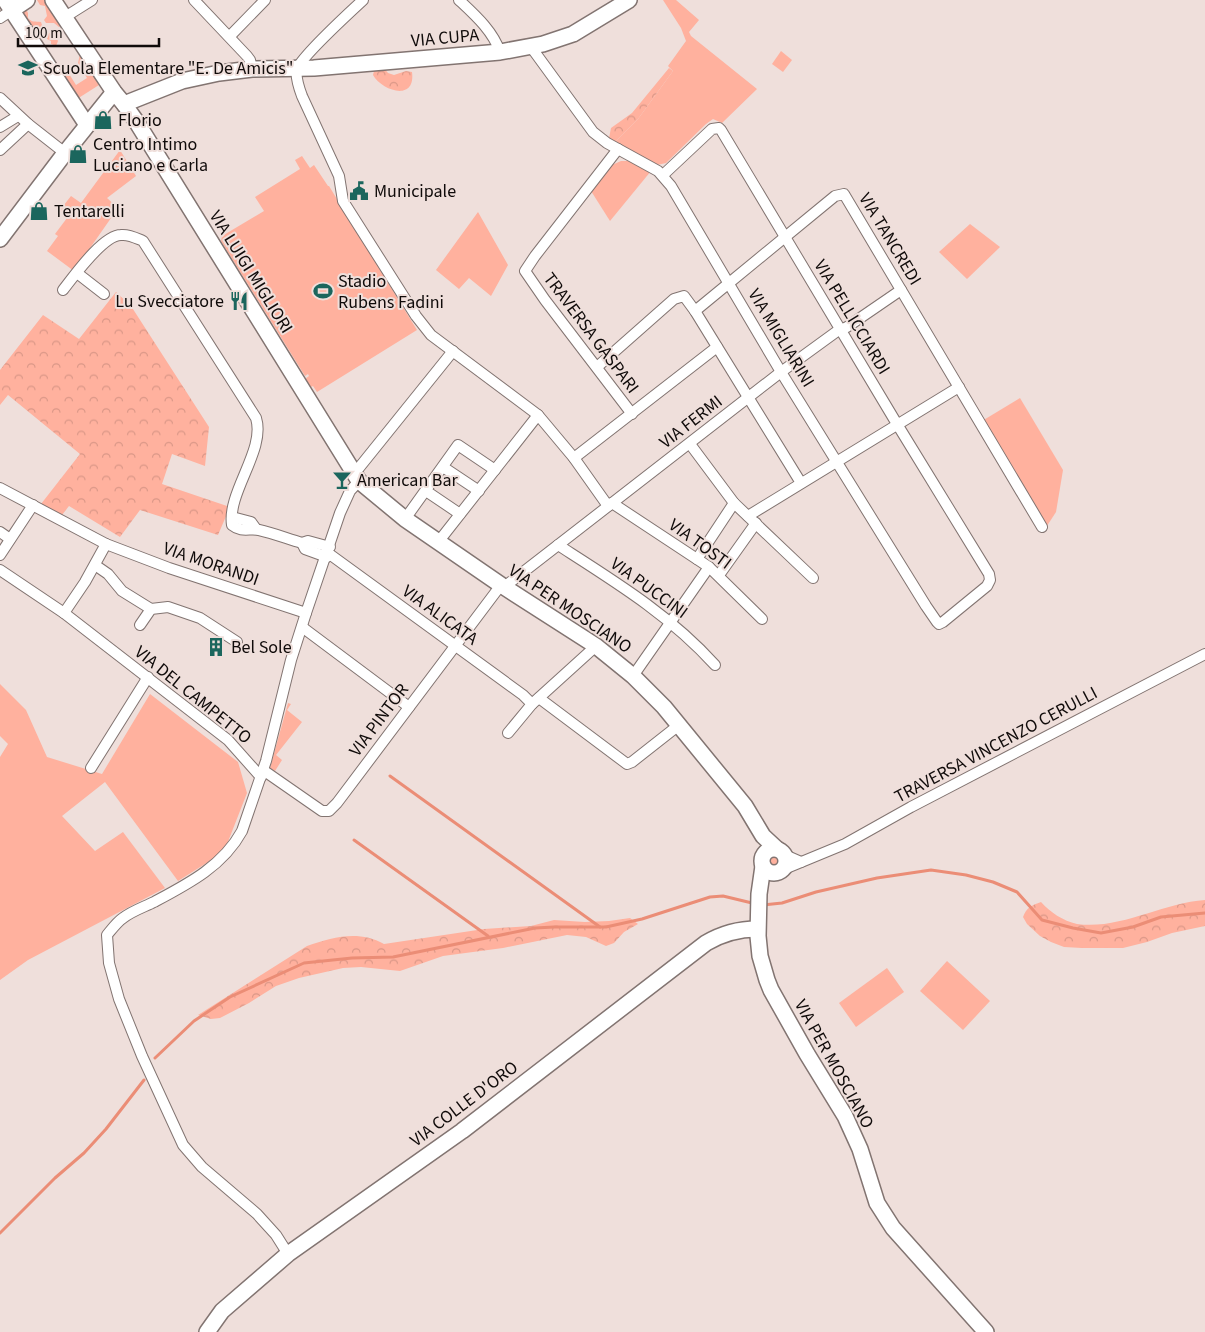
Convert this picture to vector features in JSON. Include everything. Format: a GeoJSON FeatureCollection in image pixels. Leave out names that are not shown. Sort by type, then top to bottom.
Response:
{"type":"FeatureCollection","features":[{"type":"Feature","properties":{"kind":"main road"},"geometry":{"type":"LineString","coordinates":[[27,0],[6,9],[86,125]]}},
{"type":"Feature","properties":{"kind":"main road","name":"VIA LUIGI MIGLIORI"},"geometry":{"type":"LineString","coordinates":[[54,0],[114,92],[124,104],[356,478]]}},
{"type":"Feature","properties":{"kind":"main road","name":"VIA CUPA"},"geometry":{"type":"LineString","coordinates":[[124,104],[195,77],[252,69],[297,69],[500,52],[531,47],[573,34],[625,1]]}},
{"type":"Feature","properties":{"kind":"main road"},"geometry":{"type":"LineString","coordinates":[[0,239],[64,153],[114,92]]}},
{"type":"Feature","properties":{"kind":"main road","name":"VIA PER MOSCIANO"},"geometry":{"type":"LineString","coordinates":[[356,478],[406,518],[503,586],[596,646],[633,676],[679,725],[745,806],[775,861],[759,894],[758,928],[760,956],[771,990],[845,1116],[860,1149],[882,1212],[892,1228],[986,1332]]}},
{"type":"Feature","properties":{"kind":"main road","name":"VIA COLLE D'ORO"},"geometry":{"type":"LineString","coordinates":[[207,1332],[222,1310],[288,1254],[462,1131],[706,943],[719,935],[758,928]]}},
{"type":"Feature","properties":{"kind":"street"},"geometry":{"type":"LineString","coordinates":[[65,17],[92,0]]}},
{"type":"Feature","properties":{"kind":"street"},"geometry":{"type":"LineString","coordinates":[[194,0],[230,36],[250,60],[252,69]]}},
{"type":"Feature","properties":{"kind":"street"},"geometry":{"type":"LineString","coordinates":[[230,36],[265,0]]}},
{"type":"Feature","properties":{"kind":"street"},"geometry":{"type":"LineString","coordinates":[[363,0],[305,57],[297,69],[298,85],[302,96],[339,176],[343,201],[416,316],[432,334],[538,415],[610,505]]}},
{"type":"Feature","properties":{"kind":"street"},"geometry":{"type":"LineString","coordinates":[[460,0],[482,22],[497,42],[500,52]]}},
{"type":"Feature","properties":{"kind":"street","name":"VIA MIGLIARINI"},"geometry":{"type":"LineString","coordinates":[[531,47],[586,125],[599,137],[639,159],[664,176],[836,462],[937,622],[939,624],[948,619],[987,586]]}},
{"type":"Feature","properties":{"kind":"street"},"geometry":{"type":"LineString","coordinates":[[1,101],[64,153]]}},
{"type":"Feature","properties":{"kind":"street"},"geometry":{"type":"LineString","coordinates":[[0,127],[18,116]]}},
{"type":"Feature","properties":{"kind":"street"},"geometry":{"type":"LineString","coordinates":[[0,150],[28,124]]}},
{"type":"Feature","properties":{"kind":"street","name":"VIA PELLICCIARDI"},"geometry":{"type":"LineString","coordinates":[[664,176],[712,130],[719,128],[897,424],[986,566],[990,580],[987,586]]}},
{"type":"Feature","properties":{"kind":"street","name":"TRAVERSA GASPARI"},"geometry":{"type":"LineString","coordinates":[[618,149],[525,271],[632,414]]}},
{"type":"Feature","properties":{"kind":"street","name":"VIA TANCREDI"},"geometry":{"type":"LineString","coordinates":[[695,311],[835,196],[844,194],[1042,527]]}},
{"type":"Feature","properties":{"kind":"street","name":"VIA ALICATA"},"geometry":{"type":"LineString","coordinates":[[77,272],[108,238],[120,234],[143,241],[256,418],[259,433],[234,504],[232,517],[251,522],[256,529],[302,543],[305,549],[328,552],[523,695],[535,701],[627,764],[679,725]]}},
{"type":"Feature","properties":{"kind":"street"},"geometry":{"type":"LineString","coordinates":[[63,290],[77,272],[104,294]]}},
{"type":"Feature","properties":{"kind":"street","name":"VIA FERMI"},"geometry":{"type":"LineString","coordinates":[[503,586],[690,444],[781,372],[836,332],[847,327],[901,290]]}},
{"type":"Feature","properties":{"kind":"street"},"geometry":{"type":"LineString","coordinates":[[597,367],[674,299],[684,296],[801,483]]}},
{"type":"Feature","properties":{"kind":"street"},"geometry":{"type":"LineString","coordinates":[[574,458],[717,347]]}},
{"type":"Feature","properties":{"kind":"street"},"geometry":{"type":"LineString","coordinates":[[288,1254],[276,1235],[257,1214],[202,1167],[183,1145],[142,1056],[119,999],[109,963],[107,935],[123,918],[206,872],[231,849],[242,831],[262,773],[291,660],[347,497],[356,478],[453,351]]}},
{"type":"Feature","properties":{"kind":"street"},"geometry":{"type":"LineString","coordinates":[[719,575],[752,519],[801,483],[959,387]]}},
{"type":"Feature","properties":{"kind":"street"},"geometry":{"type":"LineString","coordinates":[[439,541],[538,415]]}},
{"type":"Feature","properties":{"kind":"street"},"geometry":{"type":"LineString","coordinates":[[406,518],[458,444],[495,470]]}},
{"type":"Feature","properties":{"kind":"street"},"geometry":{"type":"LineString","coordinates":[[690,444],[734,503],[812,578]]}},
{"type":"Feature","properties":{"kind":"street"},"geometry":{"type":"LineString","coordinates":[[443,467],[478,491]]}},
{"type":"Feature","properties":{"kind":"street"},"geometry":{"type":"LineString","coordinates":[[0,488],[106,544],[64,613]]}},
{"type":"Feature","properties":{"kind":"street"},"geometry":{"type":"LineString","coordinates":[[426,491],[460,514]]}},
{"type":"Feature","properties":{"kind":"street"},"geometry":{"type":"LineString","coordinates":[[697,559],[734,503]]}},
{"type":"Feature","properties":{"kind":"street"},"geometry":{"type":"LineString","coordinates":[[0,555],[33,505]]}},
{"type":"Feature","properties":{"kind":"street","name":"VIA TOSTI"},"geometry":{"type":"LineString","coordinates":[[610,505],[709,566],[762,619]]}},
{"type":"Feature","properties":{"kind":"street"},"geometry":{"type":"LineString","coordinates":[[0,532],[10,539]]}},
{"type":"Feature","properties":{"kind":"street","name":"VIA MORANDI"},"geometry":{"type":"LineString","coordinates":[[106,544],[170,568],[306,613]]}},
{"type":"Feature","properties":{"kind":"street","name":"VIA PUCCINI"},"geometry":{"type":"LineString","coordinates":[[558,545],[618,583],[670,621],[715,664]]}},
{"type":"Feature","properties":{"kind":"street"},"geometry":{"type":"LineString","coordinates":[[94,565],[108,574],[122,591],[151,609],[168,607],[200,618],[237,642]]}},
{"type":"Feature","properties":{"kind":"street"},"geometry":{"type":"LineString","coordinates":[[633,676],[709,566]]}},
{"type":"Feature","properties":{"kind":"street","name":"VIA DEL CAMPETTO"},"geometry":{"type":"LineString","coordinates":[[0,570],[64,613],[148,677],[228,740],[262,773]]}},
{"type":"Feature","properties":{"kind":"street","name":"VIA PINTOR"},"geometry":{"type":"LineString","coordinates":[[262,773],[322,812],[329,811],[503,586]]}},
{"type":"Feature","properties":{"kind":"street"},"geometry":{"type":"LineString","coordinates":[[140,625],[151,609]]}},
{"type":"Feature","properties":{"kind":"street"},"geometry":{"type":"LineString","coordinates":[[302,627],[409,707]]}},
{"type":"Feature","properties":{"kind":"street"},"geometry":{"type":"LineString","coordinates":[[508,733],[535,701],[596,646]]}},
{"type":"Feature","properties":{"kind":"street","name":"TRAVERSA VINCENZO CERULLI"},"geometry":{"type":"LineString","coordinates":[[775,861],[801,862],[845,844],[911,807],[1205,654]]}},
{"type":"Feature","properties":{"kind":"street"},"geometry":{"type":"LineString","coordinates":[[91,768],[148,677]]}},
{"type":"Feature","properties":{"kind":"street"},"geometry":{"type":"LineString","coordinates":[[775,861],[801,862]]}},
{"type":"Feature","properties":{"kind":"green space"},"geometry":{"type":"Polygon","coordinates":[[[37,0],[45,0],[61,26],[59,27],[54,23],[46,23],[44,20],[47,16],[45,6],[40,5],[37,0]]]}},
{"type":"Feature","properties":{"kind":"green space"},"geometry":{"type":"Polygon","coordinates":[[[663,0],[676,0],[699,20],[689,32],[691,36],[757,89],[722,123],[713,119],[666,163],[657,165],[614,143],[638,119],[673,71],[668,66],[686,41],[681,28],[663,0]]]}},
{"type":"Feature","properties":{"kind":"green space"},"geometry":{"type":"Polygon","coordinates":[[[25,7],[29,20],[41,22],[42,25],[39,33],[41,39],[39,40],[19,11],[25,7]]]}},
{"type":"Feature","properties":{"kind":"green space"},"geometry":{"type":"Polygon","coordinates":[[[51,32],[58,41],[56,46],[47,39],[48,34],[51,32]]]}},
{"type":"Feature","properties":{"kind":"green space"},"geometry":{"type":"Polygon","coordinates":[[[781,51],[792,60],[783,72],[772,64],[781,51]]]}},
{"type":"Feature","properties":{"kind":"green space"},"geometry":{"type":"Polygon","coordinates":[[[80,54],[99,85],[77,99],[57,67],[66,69],[76,85],[87,78],[78,63],[80,54]]]}},
{"type":"Feature","properties":{"kind":"green space"},"geometry":{"type":"Polygon","coordinates":[[[383,67],[388,73],[394,75],[406,71],[412,72],[412,81],[409,87],[397,91],[383,86],[373,75],[374,71],[383,67]]]}},
{"type":"Feature","properties":{"kind":"green space"},"geometry":{"type":"Polygon","coordinates":[[[669,68],[673,71],[638,119],[614,143],[609,138],[611,128],[632,113],[669,68]]]}},
{"type":"Feature","properties":{"kind":"green space"},"geometry":{"type":"Polygon","coordinates":[[[120,150],[136,176],[107,198],[118,208],[74,271],[47,251],[58,236],[55,234],[67,218],[60,210],[71,196],[81,203],[120,150]]]}},
{"type":"Feature","properties":{"kind":"green space","name":"Stadio Rubens Fadini"},"geometry":{"type":"Polygon","coordinates":[[[302,156],[310,168],[314,165],[329,186],[417,330],[317,392],[305,379],[309,376],[308,374],[305,376],[221,241],[222,236],[264,211],[255,197],[300,169],[295,160],[302,156]]]}},
{"type":"Feature","properties":{"kind":"green space"},"geometry":{"type":"Polygon","coordinates":[[[621,161],[629,161],[651,171],[610,221],[591,191],[612,165],[621,161]]]}},
{"type":"Feature","properties":{"kind":"green space"},"geometry":{"type":"Polygon","coordinates":[[[478,212],[508,265],[491,296],[469,278],[459,289],[436,270],[478,212]]]}},
{"type":"Feature","properties":{"kind":"green space"},"geometry":{"type":"Polygon","coordinates":[[[970,224],[1000,247],[967,279],[939,252],[970,224]]]}},
{"type":"Feature","properties":{"kind":"green space"},"geometry":{"type":"Polygon","coordinates":[[[116,292],[131,306],[209,427],[205,466],[172,454],[162,484],[230,507],[218,535],[140,510],[120,537],[69,506],[62,515],[41,504],[80,454],[8,395],[0,405],[0,370],[43,315],[79,339],[116,292]]]}},
{"type":"Feature","properties":{"kind":"green space"},"geometry":{"type":"Polygon","coordinates":[[[1020,398],[1063,470],[1056,512],[1045,529],[982,421],[1020,398]]]}},
{"type":"Feature","properties":{"kind":"green space"},"geometry":{"type":"Polygon","coordinates":[[[0,684],[26,710],[47,757],[102,774],[150,694],[238,762],[247,793],[224,852],[178,881],[105,782],[62,816],[95,851],[123,832],[165,888],[28,960],[0,980],[0,757],[8,744],[0,736],[0,684]]]}},
{"type":"Feature","properties":{"kind":"green space"},"geometry":{"type":"Polygon","coordinates":[[[288,703],[291,704],[287,710],[302,722],[276,755],[282,760],[275,771],[270,768],[288,703]]]}},
{"type":"Feature","properties":{"kind":"green space"},"geometry":{"type":"Polygon","coordinates":[[[774,854],[779,856],[781,861],[779,866],[774,868],[769,866],[767,861],[769,856],[774,854]]]}},
{"type":"Feature","properties":{"kind":"green space"},"geometry":{"type":"Polygon","coordinates":[[[1205,900],[1205,926],[1172,933],[1123,948],[1064,947],[1040,936],[1027,924],[1023,917],[1030,907],[1041,902],[1053,913],[1067,921],[1093,925],[1125,920],[1189,902],[1205,900]]]}},
{"type":"Feature","properties":{"kind":"green space"},"geometry":{"type":"Polygon","coordinates":[[[630,918],[638,924],[624,932],[614,943],[606,946],[586,937],[567,935],[503,948],[443,956],[400,971],[361,967],[343,968],[299,978],[276,986],[220,1018],[211,1019],[198,1015],[307,946],[326,940],[356,936],[365,937],[384,944],[484,929],[531,926],[554,920],[585,922],[630,918]]]}},
{"type":"Feature","properties":{"kind":"green space"},"geometry":{"type":"Polygon","coordinates":[[[947,961],[990,1001],[963,1030],[920,991],[947,961]]]}},
{"type":"Feature","properties":{"kind":"green space"},"geometry":{"type":"Polygon","coordinates":[[[887,968],[904,992],[856,1027],[839,1003],[887,968]]]}},
{"type":"Feature","properties":{"kind":"waterway"},"geometry":{"type":"LineString","coordinates":[[390,776],[600,927]]}},
{"type":"Feature","properties":{"kind":"waterway"},"geometry":{"type":"LineString","coordinates":[[354,840],[488,936]]}},
{"type":"Feature","properties":{"kind":"waterway"},"geometry":{"type":"LineString","coordinates":[[763,905],[782,903],[816,892],[877,878],[931,870],[966,875],[993,882],[1017,892],[1042,920],[1101,933],[1133,927],[1161,917],[1205,913]]}},
{"type":"Feature","properties":{"kind":"waterway"},"geometry":{"type":"LineString","coordinates":[[155,1058],[194,1021],[230,997],[304,963],[352,958],[393,957],[535,928],[606,927],[642,919],[710,897],[723,896],[752,903]]}},
{"type":"Feature","properties":{"kind":"waterway"},"geometry":{"type":"LineString","coordinates":[[0,1233],[55,1178],[84,1153],[106,1129],[144,1080]]}},
{"type":"Feature","properties":{"kind":"place","name":"Scuola Elementare \"E. De Amicis\""},"geometry":{"type":"Point","coordinates":[28,68]}},
{"type":"Feature","properties":{"kind":"place","name":"Florio"},"geometry":{"type":"Point","coordinates":[103,120]}},
{"type":"Feature","properties":{"kind":"place","name":"Centro Intimo Luciano e Carla"},"geometry":{"type":"Point","coordinates":[78,154]}},
{"type":"Feature","properties":{"kind":"place","name":"Municipale"},"geometry":{"type":"Point","coordinates":[359,191]}},
{"type":"Feature","properties":{"kind":"place","name":"Tentarelli"},"geometry":{"type":"Point","coordinates":[39,211]}},
{"type":"Feature","properties":{"kind":"place","name":"Stadio Rubens Fadini"},"geometry":{"type":"Point","coordinates":[323,291]}},
{"type":"Feature","properties":{"kind":"place","name":"Lu Svecciatore"},"geometry":{"type":"Point","coordinates":[239,301]}},
{"type":"Feature","properties":{"kind":"place","name":"American Bar"},"geometry":{"type":"Point","coordinates":[342,480]}},
{"type":"Feature","properties":{"kind":"place","name":"Bel Sole"},"geometry":{"type":"Point","coordinates":[216,647]}}]}
